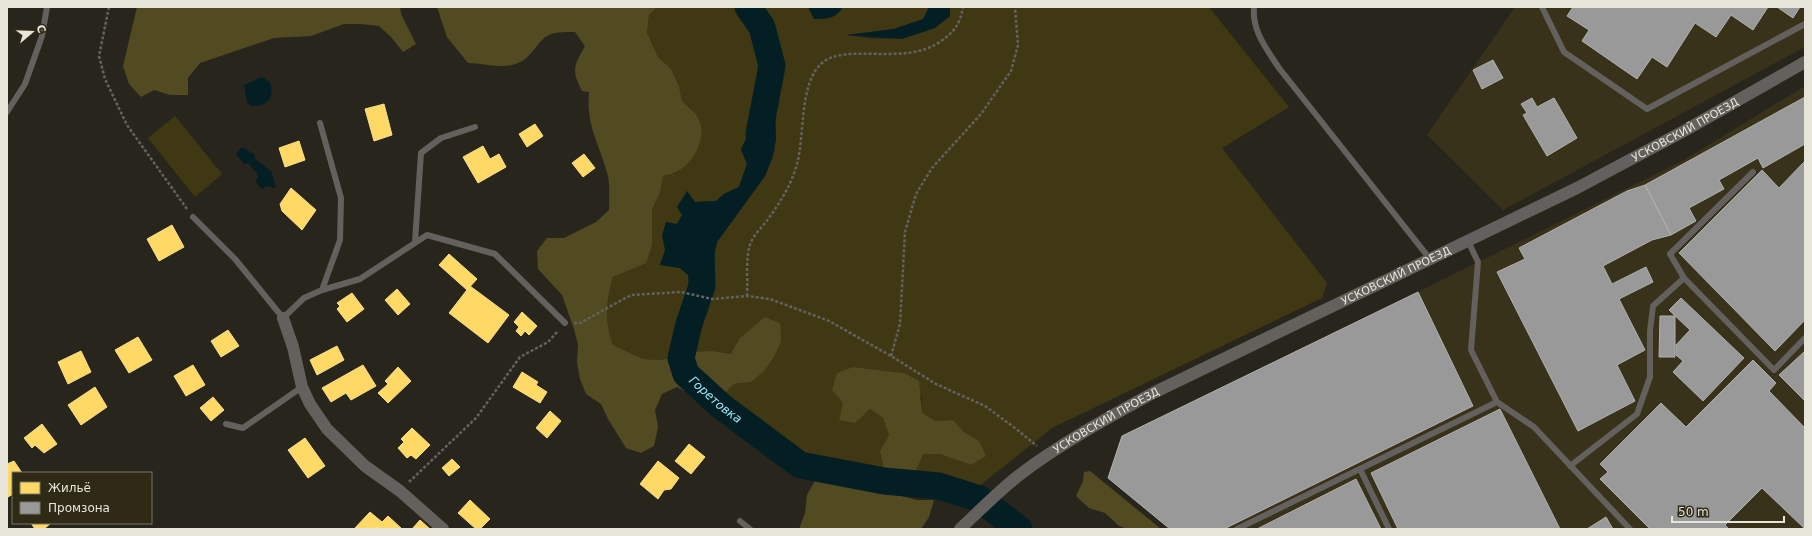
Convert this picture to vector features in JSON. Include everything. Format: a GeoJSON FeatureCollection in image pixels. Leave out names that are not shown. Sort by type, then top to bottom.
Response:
{"type":"FeatureCollection","features":[{"type":"Feature","properties":{"kind":"street","name":"УСКОВСКИЙ ПРОЕЗД"},"geometry":{"type":"LineString","coordinates":[[963,526],[1019,475],[1153,393],[1576,188],[1684,131],[1805,62]]}},
{"type":"Feature","properties":{"kind":"street"},"geometry":{"type":"LineString","coordinates":[[283,318],[293,347],[302,387],[310,404],[327,429],[365,466],[400,491],[444,529]]}},
{"type":"Feature","properties":{"kind":"lane"},"geometry":{"type":"LineString","coordinates":[[7,112],[25,84],[42,36],[47,7]]}},
{"type":"Feature","properties":{"kind":"lane"},"geometry":{"type":"LineString","coordinates":[[1254,7],[1253,15],[1258,37],[1279,68],[1430,259]]}},
{"type":"Feature","properties":{"kind":"lane"},"geometry":{"type":"LineString","coordinates":[[1542,7],[1564,52],[1647,109],[1805,24]]}},
{"type":"Feature","properties":{"kind":"lane"},"geometry":{"type":"LineString","coordinates":[[320,123],[341,198],[340,240],[322,290]]}},
{"type":"Feature","properties":{"kind":"lane"},"geometry":{"type":"LineString","coordinates":[[415,242],[421,153],[441,138],[475,127]]}},
{"type":"Feature","properties":{"kind":"lane"},"geometry":{"type":"LineString","coordinates":[[1753,172],[1670,254],[1684,278],[1774,370],[1805,338]]}},
{"type":"Feature","properties":{"kind":"lane"},"geometry":{"type":"LineString","coordinates":[[193,217],[235,259],[283,318],[304,298],[322,290],[360,279],[427,235],[495,254],[565,323]]}},
{"type":"Feature","properties":{"kind":"lane"},"geometry":{"type":"LineString","coordinates":[[1468,241],[1478,262],[1471,350],[1497,402],[1534,427],[1630,529]]}},
{"type":"Feature","properties":{"kind":"lane"},"geometry":{"type":"LineString","coordinates":[[1570,466],[1637,414],[1650,377],[1650,331],[1653,306],[1684,278]]}},
{"type":"Feature","properties":{"kind":"lane"},"geometry":{"type":"LineString","coordinates":[[226,424],[244,428],[302,387]]}},
{"type":"Feature","properties":{"kind":"lane"},"geometry":{"type":"LineString","coordinates":[[1237,529],[1497,402]]}},
{"type":"Feature","properties":{"kind":"lane"},"geometry":{"type":"LineString","coordinates":[[1360,469],[1389,529]]}},
{"type":"Feature","properties":{"kind":"lane"},"geometry":{"type":"LineString","coordinates":[[740,521],[750,529]]}},
{"type":"Feature","properties":{"kind":"path"},"geometry":{"type":"LineString","coordinates":[[109,7],[99,56],[105,79],[128,125],[193,217]]}},
{"type":"Feature","properties":{"kind":"path"},"geometry":{"type":"LineString","coordinates":[[747,296],[748,263],[751,242],[792,181],[798,159],[808,84],[813,72],[823,62],[838,55],[911,54],[931,49],[949,36],[960,22],[963,7]]}},
{"type":"Feature","properties":{"kind":"path"},"geometry":{"type":"LineString","coordinates":[[892,356],[900,324],[905,232],[916,194],[932,168],[981,114],[1011,71],[1018,44],[1015,7]]}},
{"type":"Feature","properties":{"kind":"path"},"geometry":{"type":"LineString","coordinates":[[400,491],[476,418],[520,357],[548,342],[565,323],[580,323],[631,295],[681,292],[712,299],[747,296],[770,299],[829,321],[892,356],[936,384],[985,406],[1016,428],[1048,456]]}},
{"type":"Feature","properties":{"kind":"shaded area"},"geometry":{"type":"Polygon","coordinates":[[[137,7],[400,7],[401,14],[416,44],[403,52],[392,38],[379,26],[344,24],[311,36],[274,38],[200,63],[188,78],[188,95],[170,95],[154,90],[141,97],[129,84],[123,66],[137,7]]]}},
{"type":"Feature","properties":{"kind":"shaded area"},"geometry":{"type":"Polygon","coordinates":[[[437,7],[657,7],[649,15],[647,33],[658,57],[671,69],[679,86],[682,101],[698,118],[701,126],[701,139],[696,152],[688,163],[678,171],[663,176],[660,193],[652,209],[652,245],[646,263],[613,277],[609,295],[607,319],[613,345],[643,359],[661,360],[696,352],[713,351],[731,354],[739,339],[765,317],[780,323],[781,341],[774,357],[764,371],[751,382],[734,384],[721,397],[706,403],[677,387],[662,394],[655,410],[658,427],[654,446],[641,453],[626,448],[608,419],[601,404],[586,394],[580,379],[577,362],[578,345],[562,295],[538,269],[537,251],[547,238],[564,238],[596,222],[609,210],[608,176],[594,136],[590,116],[589,92],[582,91],[575,72],[576,63],[585,46],[575,32],[558,33],[545,37],[528,56],[522,61],[512,65],[499,66],[468,63],[447,37],[437,7]]]}},
{"type":"Feature","properties":{"kind":"shaded area"},"geometry":{"type":"Polygon","coordinates":[[[657,7],[808,7],[814,19],[840,12],[842,7],[929,7],[923,19],[894,29],[847,35],[888,39],[914,35],[938,24],[950,16],[950,7],[1209,7],[1289,107],[1222,148],[1327,283],[1322,298],[1052,428],[978,487],[974,488],[960,480],[899,477],[819,461],[769,435],[721,397],[734,384],[751,382],[739,339],[732,354],[713,351],[661,360],[643,359],[613,345],[608,327],[607,311],[613,277],[646,262],[652,209],[660,193],[663,176],[679,171],[692,109],[682,101],[679,86],[671,69],[658,57],[647,33],[649,15],[657,7]],[[775,90],[771,95],[756,101],[754,120],[741,149],[747,164],[739,187],[724,194],[716,201],[695,202],[687,191],[682,215],[677,224],[666,222],[665,250],[660,265],[680,268],[705,290],[717,242],[765,176],[775,150],[775,90]],[[853,367],[839,420],[870,409],[883,418],[889,435],[880,451],[940,454],[971,465],[979,441],[964,432],[953,420],[936,421],[921,413],[922,397],[904,373],[853,367]]]}},
{"type":"Feature","properties":{"kind":"shaded area"},"geometry":{"type":"Polygon","coordinates":[[[1515,7],[1805,7],[1805,47],[1503,210],[1427,135],[1515,7]]]}},
{"type":"Feature","properties":{"kind":"shaded area"},"geometry":{"type":"Polygon","coordinates":[[[1805,86],[1805,529],[1170,529],[1108,478],[1122,436],[1418,292],[1682,161],[1805,86]]]}},
{"type":"Feature","properties":{"kind":"shaded area"},"geometry":{"type":"Polygon","coordinates":[[[175,116],[222,174],[195,197],[148,138],[175,116]]]}},
{"type":"Feature","properties":{"kind":"shaded area"},"geometry":{"type":"Polygon","coordinates":[[[853,367],[904,373],[919,381],[922,413],[936,421],[953,420],[964,432],[979,441],[986,456],[971,465],[940,454],[923,454],[916,470],[900,471],[884,468],[880,451],[889,435],[883,418],[870,409],[855,423],[839,420],[843,403],[832,390],[837,373],[853,367]]]}},
{"type":"Feature","properties":{"kind":"shaded area"},"geometry":{"type":"Polygon","coordinates":[[[1090,471],[1161,529],[1126,529],[1118,525],[1105,513],[1089,508],[1076,496],[1083,481],[1084,472],[1090,471]]]}},
{"type":"Feature","properties":{"kind":"shaded area"},"geometry":{"type":"Polygon","coordinates":[[[833,478],[850,485],[867,487],[917,500],[934,500],[929,517],[921,529],[799,529],[805,513],[807,495],[816,479],[833,478]]]}},
{"type":"Feature","properties":{"kind":"water"},"geometry":{"type":"Polygon","coordinates":[[[808,7],[842,7],[837,14],[831,18],[814,19],[808,7]]]}},
{"type":"Feature","properties":{"kind":"water"},"geometry":{"type":"Polygon","coordinates":[[[929,7],[950,7],[950,16],[935,28],[902,39],[846,35],[894,29],[923,19],[929,7]]]}},
{"type":"Feature","properties":{"kind":"water"},"geometry":{"type":"Polygon","coordinates":[[[262,77],[270,82],[272,92],[271,97],[266,103],[258,106],[252,106],[247,102],[244,85],[262,77]]]}},
{"type":"Feature","properties":{"kind":"water"},"geometry":{"type":"Polygon","coordinates":[[[775,90],[776,140],[772,159],[765,176],[717,242],[706,291],[680,268],[660,265],[665,250],[662,235],[666,222],[677,224],[682,215],[677,207],[687,191],[695,202],[716,201],[724,194],[739,187],[747,164],[741,149],[754,120],[756,107],[755,101],[771,95],[775,90]]]}},
{"type":"Feature","properties":{"kind":"water"},"geometry":{"type":"Polygon","coordinates":[[[242,147],[255,155],[255,159],[271,171],[276,186],[274,188],[266,186],[262,189],[255,181],[258,177],[257,173],[248,163],[244,164],[236,154],[242,147]]]}},
{"type":"Feature","properties":{"kind":"building: Жильё"},"geometry":{"type":"Polygon","coordinates":[[[384,104],[392,135],[374,141],[365,109],[384,104]]]}},
{"type":"Feature","properties":{"kind":"building: Жильё"},"geometry":{"type":"Polygon","coordinates":[[[535,124],[543,136],[527,147],[519,134],[535,124]]]}},
{"type":"Feature","properties":{"kind":"building: Жильё"},"geometry":{"type":"Polygon","coordinates":[[[299,141],[305,160],[285,167],[279,148],[299,141]]]}},
{"type":"Feature","properties":{"kind":"building: Жильё"},"geometry":{"type":"Polygon","coordinates":[[[483,146],[490,159],[499,154],[506,167],[478,183],[463,157],[483,146]]]}},
{"type":"Feature","properties":{"kind":"building: Жильё"},"geometry":{"type":"Polygon","coordinates":[[[584,154],[595,168],[583,177],[572,163],[584,154]]]}},
{"type":"Feature","properties":{"kind":"building: Жильё"},"geometry":{"type":"Polygon","coordinates":[[[291,188],[316,210],[302,230],[282,211],[280,204],[291,188]]]}},
{"type":"Feature","properties":{"kind":"building: Жильё"},"geometry":{"type":"Polygon","coordinates":[[[172,225],[184,247],[159,261],[147,239],[172,225]]]}},
{"type":"Feature","properties":{"kind":"building: Жильё"},"geometry":{"type":"Polygon","coordinates":[[[449,254],[477,279],[467,290],[439,265],[449,254]]]}},
{"type":"Feature","properties":{"kind":"building: Жильё"},"geometry":{"type":"Polygon","coordinates":[[[470,286],[509,315],[488,343],[449,313],[470,286]]]}},
{"type":"Feature","properties":{"kind":"building: Жильё"},"geometry":{"type":"Polygon","coordinates":[[[397,289],[410,304],[398,315],[385,300],[397,289]]]}},
{"type":"Feature","properties":{"kind":"building: Жильё"},"geometry":{"type":"Polygon","coordinates":[[[352,293],[364,309],[347,322],[337,309],[340,306],[337,303],[352,293]]]}},
{"type":"Feature","properties":{"kind":"building: Жильё"},"geometry":{"type":"Polygon","coordinates":[[[522,312],[537,326],[529,335],[525,331],[521,336],[516,331],[519,327],[514,322],[522,312]]]}},
{"type":"Feature","properties":{"kind":"building: Жильё"},"geometry":{"type":"Polygon","coordinates":[[[228,330],[239,346],[221,357],[211,341],[228,330]]]}},
{"type":"Feature","properties":{"kind":"building: Жильё"},"geometry":{"type":"Polygon","coordinates":[[[138,337],[152,360],[129,373],[115,350],[138,337]]]}},
{"type":"Feature","properties":{"kind":"building: Жильё"},"geometry":{"type":"Polygon","coordinates":[[[337,346],[344,360],[317,375],[310,360],[337,346]]]}},
{"type":"Feature","properties":{"kind":"building: Жильё"},"geometry":{"type":"Polygon","coordinates":[[[81,351],[91,372],[68,384],[58,362],[81,351]]]}},
{"type":"Feature","properties":{"kind":"building: Жильё"},"geometry":{"type":"Polygon","coordinates":[[[193,365],[205,385],[186,396],[174,376],[193,365]]]}},
{"type":"Feature","properties":{"kind":"building: Жильё"},"geometry":{"type":"Polygon","coordinates":[[[363,365],[376,386],[351,400],[346,393],[331,402],[322,388],[363,365]]]}},
{"type":"Feature","properties":{"kind":"building: Жильё"},"geometry":{"type":"Polygon","coordinates":[[[398,367],[411,381],[388,403],[378,393],[388,384],[385,381],[398,367]]]}},
{"type":"Feature","properties":{"kind":"building: Жильё"},"geometry":{"type":"Polygon","coordinates":[[[522,372],[538,382],[536,385],[547,392],[540,403],[513,387],[522,372]]]}},
{"type":"Feature","properties":{"kind":"building: Жильё"},"geometry":{"type":"Polygon","coordinates":[[[95,387],[107,407],[81,425],[68,405],[95,387]]]}},
{"type":"Feature","properties":{"kind":"building: Жильё"},"geometry":{"type":"Polygon","coordinates":[[[213,397],[224,410],[211,421],[200,408],[213,397]]]}},
{"type":"Feature","properties":{"kind":"building: Жильё"},"geometry":{"type":"Polygon","coordinates":[[[550,411],[561,421],[547,438],[536,428],[550,411]]]}},
{"type":"Feature","properties":{"kind":"building: Жильё"},"geometry":{"type":"Polygon","coordinates":[[[42,424],[57,444],[44,453],[35,445],[32,448],[24,438],[42,424]]]}},
{"type":"Feature","properties":{"kind":"building: Жильё"},"geometry":{"type":"Polygon","coordinates":[[[412,428],[430,445],[416,459],[411,455],[407,458],[398,448],[404,442],[401,439],[412,428]]]}},
{"type":"Feature","properties":{"kind":"building: Жильё"},"geometry":{"type":"Polygon","coordinates":[[[305,438],[325,466],[308,478],[288,450],[305,438]]]}},
{"type":"Feature","properties":{"kind":"building: Жильё"},"geometry":{"type":"Polygon","coordinates":[[[689,444],[705,457],[691,474],[675,461],[689,444]]]}},
{"type":"Feature","properties":{"kind":"building: Жильё"},"geometry":{"type":"Polygon","coordinates":[[[452,459],[460,467],[449,476],[442,468],[452,459]]]}},
{"type":"Feature","properties":{"kind":"building: Жильё"},"geometry":{"type":"Polygon","coordinates":[[[14,461],[21,472],[12,472],[12,495],[8,497],[7,464],[14,461]]]}},
{"type":"Feature","properties":{"kind":"building: Жильё"},"geometry":{"type":"Polygon","coordinates":[[[658,461],[679,478],[671,489],[664,490],[658,499],[640,484],[658,461]]]}},
{"type":"Feature","properties":{"kind":"building: Жильё"},"geometry":{"type":"Polygon","coordinates":[[[470,500],[490,519],[480,529],[476,529],[458,513],[470,500]]]}},
{"type":"Feature","properties":{"kind":"building: Жильё"},"geometry":{"type":"Polygon","coordinates":[[[370,512],[382,522],[375,529],[354,529],[370,512]]]}},
{"type":"Feature","properties":{"kind":"building: Жильё"},"geometry":{"type":"Polygon","coordinates":[[[388,516],[401,528],[375,529],[388,516]]]}},
{"type":"Feature","properties":{"kind":"building: Жильё"},"geometry":{"type":"Polygon","coordinates":[[[420,520],[430,529],[412,529],[420,520]]]}},
{"type":"Feature","properties":{"kind":"building: Жильё"},"geometry":{"type":"Polygon","coordinates":[[[32,524],[50,524],[44,529],[35,529],[32,524]]]}},
{"type":"Feature","properties":{"kind":"building: Промзона"},"geometry":{"type":"Polygon","coordinates":[[[1573,7],[1768,7],[1753,30],[1731,15],[1716,37],[1695,23],[1667,67],[1652,57],[1637,79],[1582,41],[1589,30],[1567,16],[1573,7]]]}},
{"type":"Feature","properties":{"kind":"building: Промзона"},"geometry":{"type":"Polygon","coordinates":[[[1777,7],[1800,7],[1793,18],[1777,7]]]}},
{"type":"Feature","properties":{"kind":"building: Промзона"},"geometry":{"type":"Polygon","coordinates":[[[1493,60],[1503,78],[1482,89],[1473,70],[1493,60]]]}},
{"type":"Feature","properties":{"kind":"building: Промзона"},"geometry":{"type":"Polygon","coordinates":[[[1805,97],[1805,144],[1763,168],[1758,158],[1719,180],[1724,189],[1689,208],[1696,221],[1671,235],[1645,185],[1805,97]]]}},
{"type":"Feature","properties":{"kind":"building: Промзона"},"geometry":{"type":"Polygon","coordinates":[[[1532,98],[1537,107],[1554,98],[1577,138],[1547,156],[1523,115],[1527,113],[1521,104],[1532,98]]]}},
{"type":"Feature","properties":{"kind":"building: Промзона"},"geometry":{"type":"Polygon","coordinates":[[[1805,161],[1805,320],[1775,351],[1679,253],[1762,170],[1779,188],[1805,161]]]}},
{"type":"Feature","properties":{"kind":"building: Промзона"},"geometry":{"type":"Polygon","coordinates":[[[1645,185],[1671,235],[1652,240],[1603,266],[1612,284],[1646,267],[1653,282],[1619,299],[1645,350],[1617,365],[1635,401],[1578,431],[1497,272],[1525,259],[1519,248],[1627,191],[1645,185]]]}},
{"type":"Feature","properties":{"kind":"building: Промзона"},"geometry":{"type":"Polygon","coordinates":[[[1418,292],[1473,406],[1224,529],[1170,529],[1108,478],[1122,436],[1418,292]]]}},
{"type":"Feature","properties":{"kind":"building: Промзона"},"geometry":{"type":"Polygon","coordinates":[[[1681,298],[1744,358],[1703,401],[1673,372],[1683,361],[1676,355],[1676,345],[1690,330],[1669,310],[1681,298]]]}},
{"type":"Feature","properties":{"kind":"building: Промзона"},"geometry":{"type":"Polygon","coordinates":[[[1660,316],[1675,316],[1675,357],[1659,357],[1660,316]]]}},
{"type":"Feature","properties":{"kind":"building: Промзона"},"geometry":{"type":"Polygon","coordinates":[[[1805,351],[1805,401],[1779,375],[1805,351]]]}},
{"type":"Feature","properties":{"kind":"building: Промзона"},"geometry":{"type":"Polygon","coordinates":[[[1753,360],[1776,383],[1769,391],[1805,428],[1805,529],[1762,488],[1725,525],[1729,529],[1650,529],[1600,479],[1608,472],[1600,464],[1661,403],[1686,427],[1753,360]]]}},
{"type":"Feature","properties":{"kind":"building: Промзона"},"geometry":{"type":"Polygon","coordinates":[[[1500,409],[1560,529],[1398,529],[1371,473],[1500,409]]]}},
{"type":"Feature","properties":{"kind":"building: Промзона"},"geometry":{"type":"Polygon","coordinates":[[[1356,479],[1381,529],[1257,529],[1356,479]]]}},
{"type":"Feature","properties":{"kind":"building: Промзона"},"geometry":{"type":"Polygon","coordinates":[[[1606,517],[1613,529],[1587,529],[1606,517]]]}},
{"type":"Feature","properties":{"kind":"waterway","name":"Горетовка"},"geometry":{"type":"LineString","coordinates":[[748,7],[762,27],[772,66],[759,134]]}},
{"type":"Feature","properties":{"kind":"waterway","name":"Горетовка"},"geometry":{"type":"LineString","coordinates":[[701,249],[702,286],[689,324],[681,358],[686,374],[721,406],[800,465],[884,481],[939,486],[980,499],[1019,529]]}}]}
